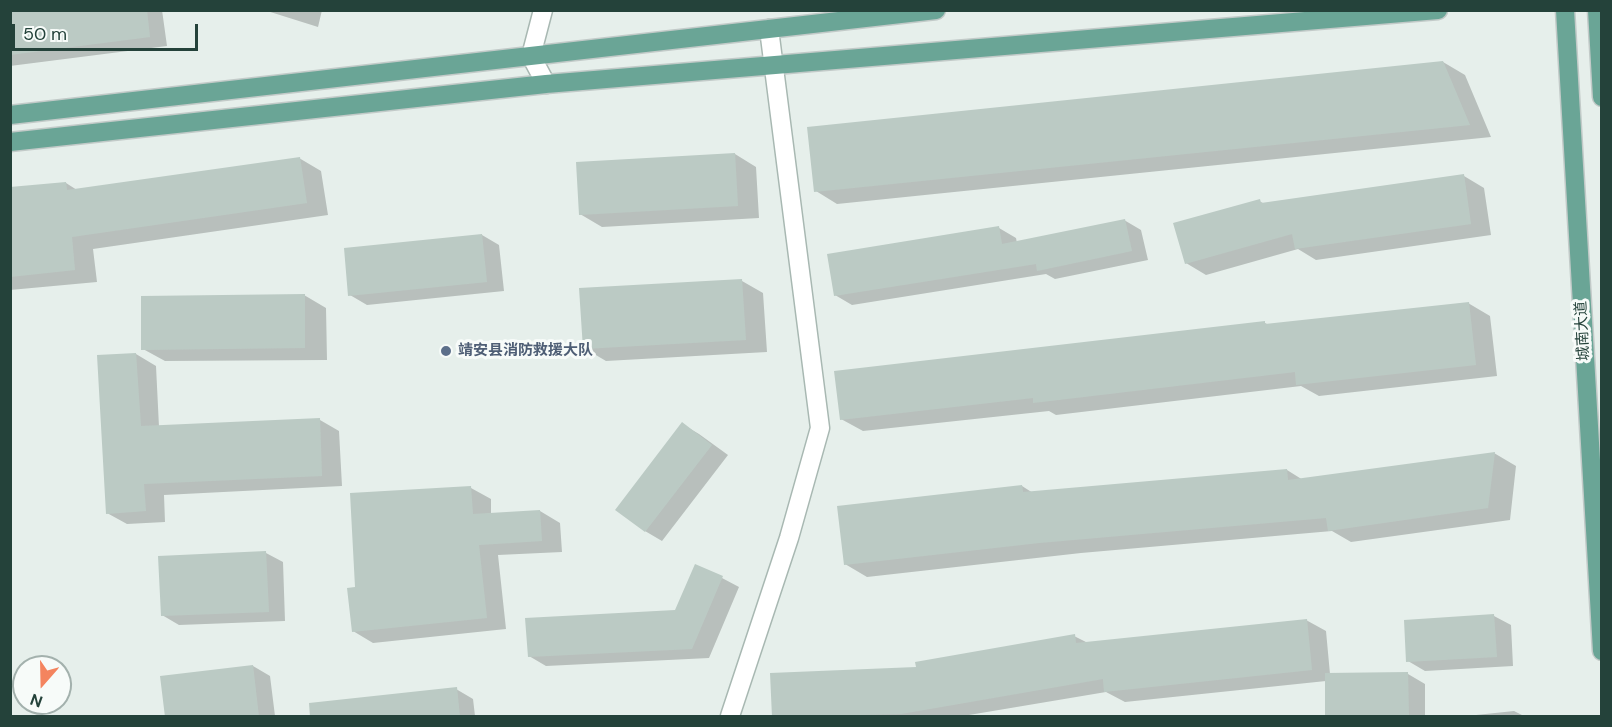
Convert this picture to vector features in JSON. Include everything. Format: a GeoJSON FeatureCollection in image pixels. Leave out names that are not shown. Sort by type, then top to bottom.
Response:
{"type":"FeatureCollection","features":[{"type":"Feature","properties":{"kind":"main road"},"geometry":{"type":"LineString","coordinates":[[10,116],[936,10]]}},
{"type":"Feature","properties":{"kind":"main road"},"geometry":{"type":"LineString","coordinates":[[10,142],[546,84],[1438,10]]}},
{"type":"Feature","properties":{"kind":"main road","name":"城南大道"},"geometry":{"type":"LineString","coordinates":[[1565,10],[1602,651]]}},
{"type":"Feature","properties":{"kind":"main road"},"geometry":{"type":"LineString","coordinates":[[1597,10],[1602,97]]}},
{"type":"Feature","properties":{"kind":"street"},"geometry":{"type":"LineString","coordinates":[[543,10],[531,56],[546,84]]}},
{"type":"Feature","properties":{"kind":"street"},"geometry":{"type":"LineString","coordinates":[[730,717],[789,538],[820,428],[769,29]]}},
{"type":"Feature","properties":{"kind":"building"},"geometry":{"type":"Polygon","coordinates":[[[10,10],[147,10],[150,37],[10,55],[10,10]]]}},
{"type":"Feature","properties":{"kind":"building"},"geometry":{"type":"Polygon","coordinates":[[[1443,61],[1470,125],[814,192],[807,127],[1443,61]]]}},
{"type":"Feature","properties":{"kind":"building"},"geometry":{"type":"Polygon","coordinates":[[[735,153],[738,206],[579,215],[576,162],[735,153]]]}},
{"type":"Feature","properties":{"kind":"building"},"geometry":{"type":"Polygon","coordinates":[[[300,157],[307,203],[72,237],[75,270],[10,277],[10,187],[66,182],[67,190],[300,157]]]}},
{"type":"Feature","properties":{"kind":"building"},"geometry":{"type":"Polygon","coordinates":[[[1464,174],[1471,224],[1295,249],[1292,234],[1185,264],[1173,223],[1260,199],[1261,203],[1464,174]]]}},
{"type":"Feature","properties":{"kind":"building"},"geometry":{"type":"Polygon","coordinates":[[[1125,219],[1132,251],[1037,271],[1036,264],[834,296],[827,254],[999,226],[1002,244],[1125,219]]]}},
{"type":"Feature","properties":{"kind":"building"},"geometry":{"type":"Polygon","coordinates":[[[482,234],[487,282],[348,296],[344,248],[482,234]]]}},
{"type":"Feature","properties":{"kind":"building"},"geometry":{"type":"Polygon","coordinates":[[[742,279],[746,340],[583,349],[579,288],[742,279]]]}},
{"type":"Feature","properties":{"kind":"building"},"geometry":{"type":"Polygon","coordinates":[[[305,294],[305,348],[141,350],[141,296],[305,294]]]}},
{"type":"Feature","properties":{"kind":"building"},"geometry":{"type":"Polygon","coordinates":[[[1469,302],[1476,365],[1296,385],[1295,372],[1033,403],[1033,398],[840,420],[834,371],[1265,321],[1265,324],[1469,302]]]}},
{"type":"Feature","properties":{"kind":"building"},"geometry":{"type":"Polygon","coordinates":[[[136,353],[141,426],[320,418],[322,476],[144,484],[146,511],[106,514],[97,355],[136,353]]]}},
{"type":"Feature","properties":{"kind":"building"},"geometry":{"type":"Polygon","coordinates":[[[682,422],[712,445],[645,532],[615,510],[682,422]]]}},
{"type":"Feature","properties":{"kind":"building"},"geometry":{"type":"Polygon","coordinates":[[[1495,452],[1488,508],[1328,531],[1326,518],[1039,543],[844,565],[837,506],[1022,485],[1023,492],[1287,469],[1288,480],[1495,452]]]}},
{"type":"Feature","properties":{"kind":"building"},"geometry":{"type":"Polygon","coordinates":[[[471,486],[473,514],[540,510],[542,541],[479,545],[487,618],[352,632],[347,588],[355,587],[350,493],[471,486]]]}},
{"type":"Feature","properties":{"kind":"building"},"geometry":{"type":"Polygon","coordinates":[[[266,551],[269,612],[161,616],[158,556],[266,551]]]}},
{"type":"Feature","properties":{"kind":"building"},"geometry":{"type":"Polygon","coordinates":[[[695,564],[723,576],[692,649],[528,657],[525,618],[675,610],[695,564]]]}},
{"type":"Feature","properties":{"kind":"building"},"geometry":{"type":"Polygon","coordinates":[[[1494,614],[1497,657],[1406,662],[1404,620],[1494,614]]]}},
{"type":"Feature","properties":{"kind":"building"},"geometry":{"type":"Polygon","coordinates":[[[1307,619],[1312,670],[1104,692],[1103,679],[901,714],[772,717],[770,673],[916,667],[915,662],[1075,634],[1076,643],[1307,619]]]}},
{"type":"Feature","properties":{"kind":"building"},"geometry":{"type":"Polygon","coordinates":[[[253,665],[259,717],[165,717],[160,676],[253,665]]]}},
{"type":"Feature","properties":{"kind":"building"},"geometry":{"type":"Polygon","coordinates":[[[1408,672],[1409,717],[1325,717],[1325,673],[1408,672]]]}},
{"type":"Feature","properties":{"kind":"building"},"geometry":{"type":"Polygon","coordinates":[[[457,687],[460,717],[310,717],[309,703],[457,687]]]}},
{"type":"Feature","properties":{"kind":"place","name":"靖安县消防救援大队"},"geometry":{"type":"Point","coordinates":[446,351]}}]}
